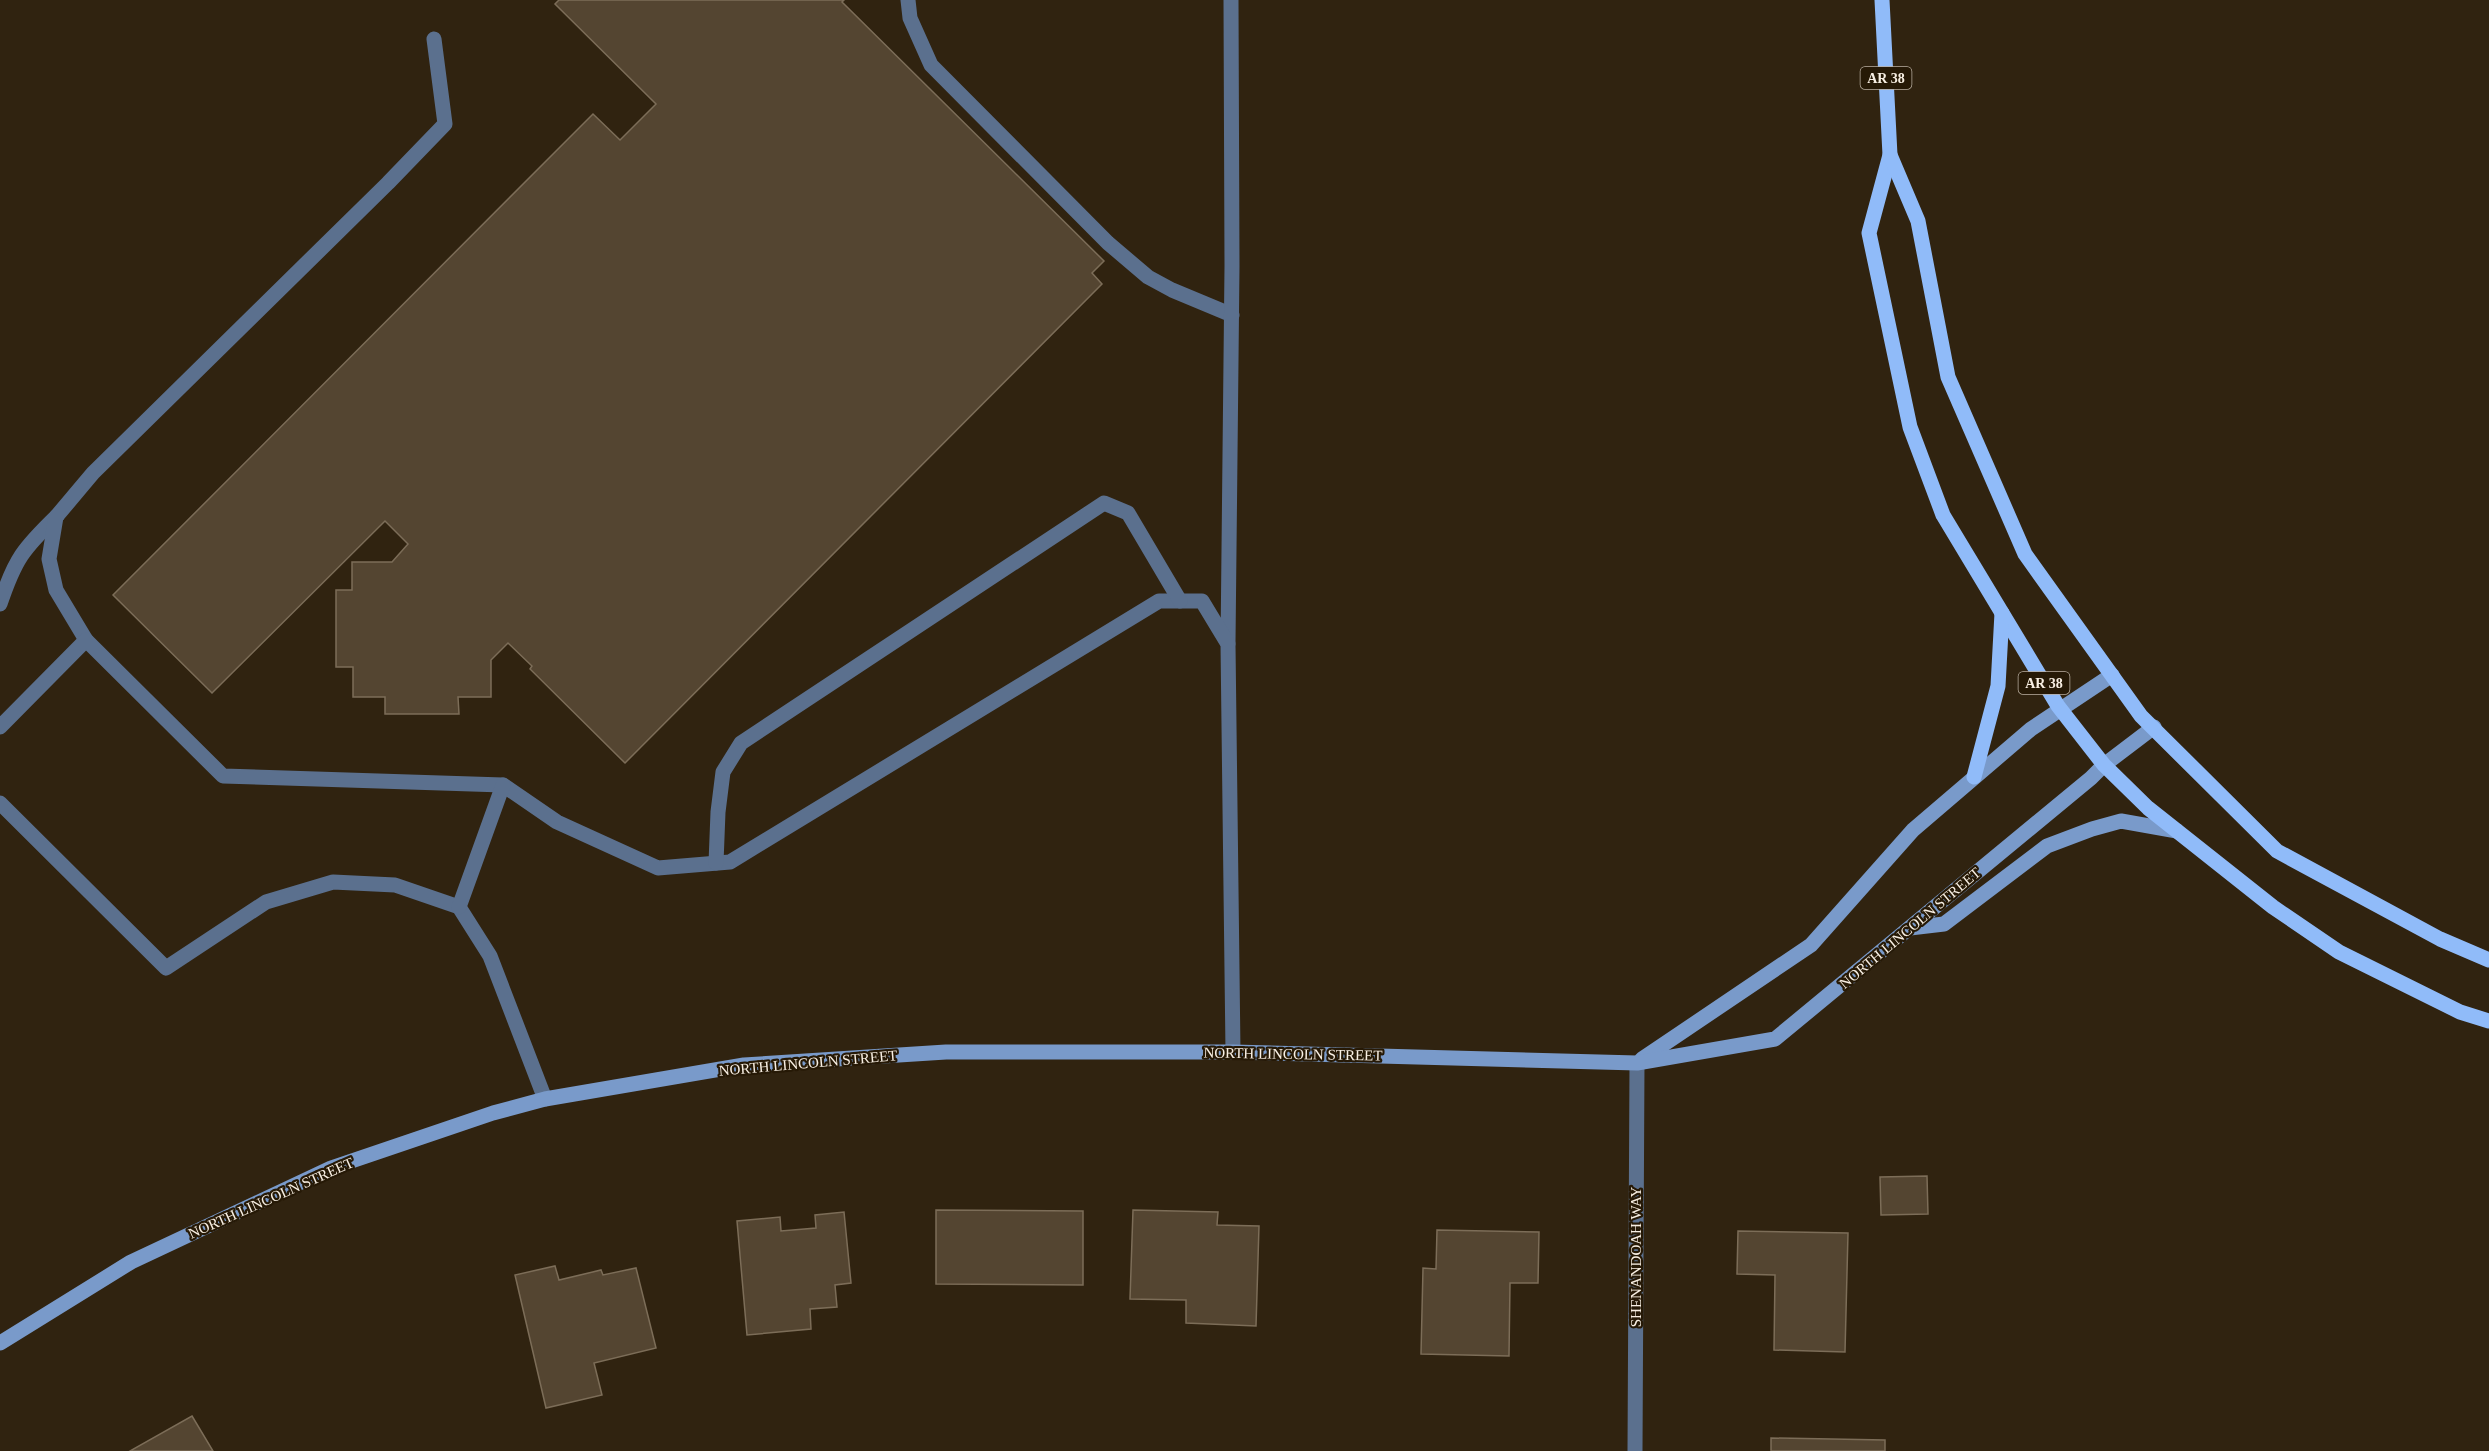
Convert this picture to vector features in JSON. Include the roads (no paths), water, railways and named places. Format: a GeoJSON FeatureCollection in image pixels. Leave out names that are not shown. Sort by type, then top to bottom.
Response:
{"type":"FeatureCollection","features":[{"type":"Feature","properties":{"kind":"main road","name":"AR 38"},"geometry":{"type":"LineString","coordinates":[[1882,0],[1890,155],[1869,233],[1910,427],[1943,515],[2061,710],[2104,765],[2148,808],[2273,908],[2339,952],[2460,1012],[2489,1021]]}},
{"type":"Feature","properties":{"kind":"main road","name":"AR 38"},"geometry":{"type":"LineString","coordinates":[[1890,155],[1918,221],[1948,377],[2025,554],[2141,716],[2277,851],[2440,939],[2489,960]]}},
{"type":"Feature","properties":{"kind":"main road"},"geometry":{"type":"LineString","coordinates":[[1974,777],[1998,686],[2002,613]]}},
{"type":"Feature","properties":{"kind":"street"},"geometry":{"type":"LineString","coordinates":[[908,0],[910,18],[931,65],[1108,243],[1148,277],[1172,290],[1232,315]]}},
{"type":"Feature","properties":{"kind":"street"},"geometry":{"type":"LineString","coordinates":[[1231,0],[1232,315],[1228,644],[1233,1052]]}},
{"type":"Feature","properties":{"kind":"street"},"geometry":{"type":"LineString","coordinates":[[0,604],[11,570],[26,547],[57,516],[93,473],[445,124],[434,39]]}},
{"type":"Feature","properties":{"kind":"street"},"geometry":{"type":"LineString","coordinates":[[716,863],[718,812],[723,772],[741,743],[1104,503],[1128,513],[1180,601]]}},
{"type":"Feature","properties":{"kind":"street"},"geometry":{"type":"LineString","coordinates":[[57,516],[49,559],[56,590],[86,640],[223,776],[503,785],[557,822],[658,868],[730,862],[1159,601],[1202,601],[1228,644]]}},
{"type":"Feature","properties":{"kind":"street"},"geometry":{"type":"LineString","coordinates":[[1,722],[86,640]]}},
{"type":"Feature","properties":{"kind":"street"},"geometry":{"type":"LineString","coordinates":[[1637,1063],[1811,945],[1913,830],[2031,729],[2112,675]]}},
{"type":"Feature","properties":{"kind":"street","name":"NORTH LINCOLN STREET"},"geometry":{"type":"LineString","coordinates":[[0,1343],[131,1262],[331,1168],[493,1113],[545,1099],[744,1065],[946,1052],[1233,1052],[1637,1063],[1775,1039],[2104,765],[2154,727]]}},
{"type":"Feature","properties":{"kind":"street"},"geometry":{"type":"LineString","coordinates":[[459,908],[503,785]]}},
{"type":"Feature","properties":{"kind":"street"},"geometry":{"type":"LineString","coordinates":[[0,803],[166,968],[266,902],[333,882],[395,885],[459,908],[490,956],[545,1099]]}},
{"type":"Feature","properties":{"kind":"street"},"geometry":{"type":"LineString","coordinates":[[1910,928],[1944,924],[2047,846],[2092,828],[2121,821],[2177,831]]}},
{"type":"Feature","properties":{"kind":"street","name":"SHENANDOAH WAY"},"geometry":{"type":"LineString","coordinates":[[1635,1451],[1637,1063]]}}]}
